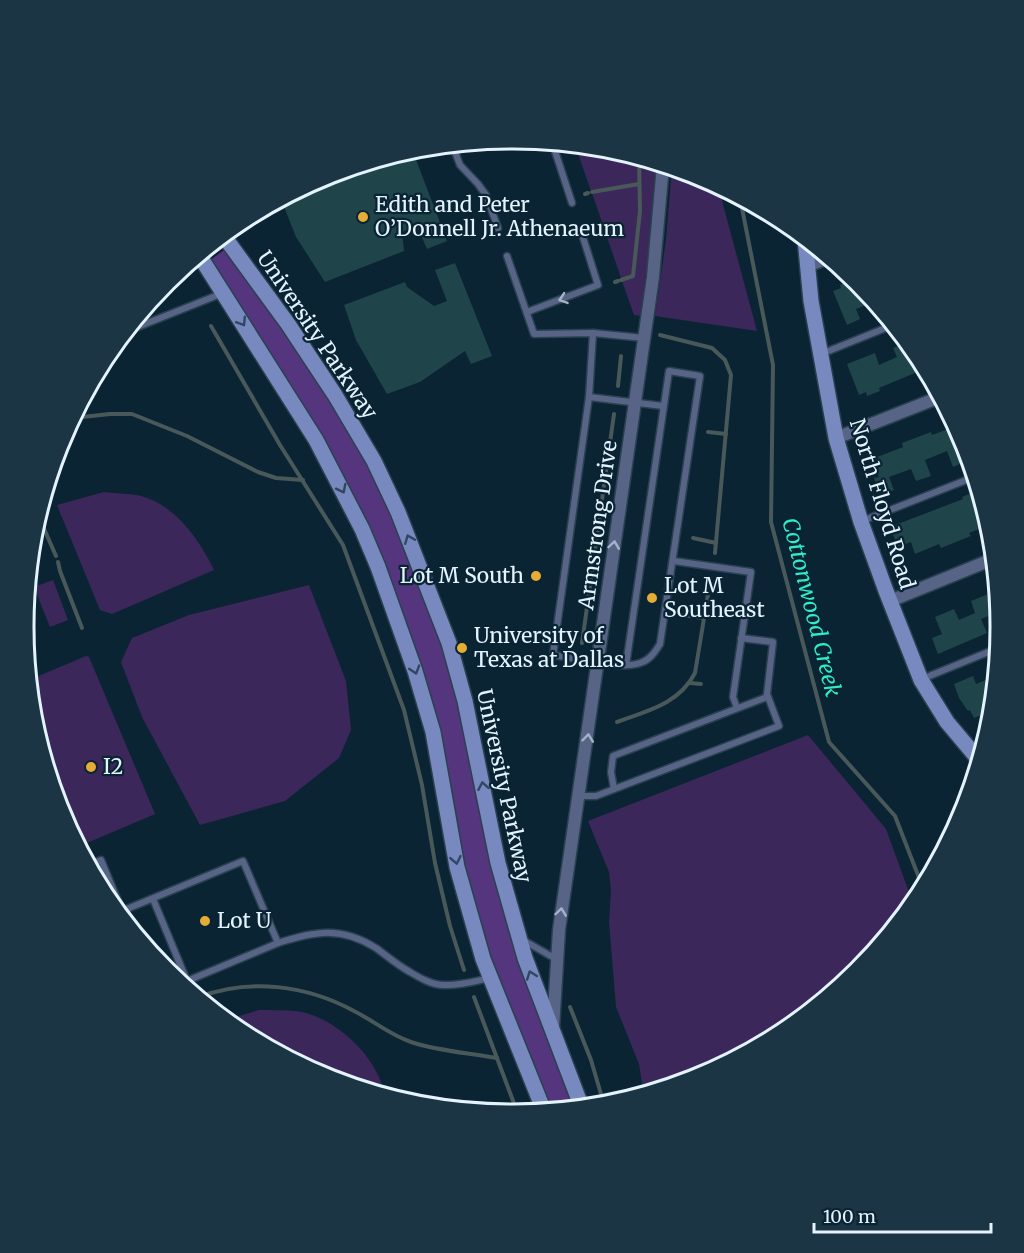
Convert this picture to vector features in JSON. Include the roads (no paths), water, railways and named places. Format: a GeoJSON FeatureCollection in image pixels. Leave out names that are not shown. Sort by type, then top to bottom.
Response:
{"type":"FeatureCollection","features":[{"type":"Feature","properties":{"kind":"street","name":"Armstrong Drive"},"geometry":{"type":"LineString","coordinates":[[552,1033],[556,958],[644,338],[658,233],[662,173]]}},
{"type":"Feature","properties":{"kind":"street","name":"University Parkway"},"geometry":{"type":"LineString","coordinates":[[228,243],[288,324],[335,395],[374,461],[398,512],[449,643],[465,701],[498,863],[519,938],[552,1033],[579,1099]]}},
{"type":"Feature","properties":{"kind":"street","name":"North Floyd Road"},"geometry":{"type":"LineString","coordinates":[[806,250],[820,354],[836,438],[861,522],[921,680],[946,722],[973,749]]}},
{"type":"Feature","properties":{"kind":"street"},"geometry":{"type":"LineString","coordinates":[[807,266],[820,261]]}},
{"type":"Feature","properties":{"kind":"street"},"geometry":{"type":"LineString","coordinates":[[204,262],[316,440],[362,529],[378,567],[415,671],[432,732],[457,867],[480,950],[540,1103]]}},
{"type":"Feature","properties":{"kind":"street"},"geometry":{"type":"LineString","coordinates":[[836,438],[932,400]]}},
{"type":"Feature","properties":{"kind":"street"},"geometry":{"type":"LineString","coordinates":[[890,601],[985,562]]}},
{"type":"Feature","properties":{"kind":"lane"},"geometry":{"type":"LineString","coordinates":[[555,151],[572,203]]}},
{"type":"Feature","properties":{"kind":"lane"},"geometry":{"type":"LineString","coordinates":[[455,152],[460,165],[486,195],[498,228]]}},
{"type":"Feature","properties":{"kind":"lane"},"geometry":{"type":"LineString","coordinates":[[527,312],[598,285],[581,231]]}},
{"type":"Feature","properties":{"kind":"lane"},"geometry":{"type":"LineString","coordinates":[[507,256],[534,334],[593,333],[644,338]]}},
{"type":"Feature","properties":{"kind":"lane"},"geometry":{"type":"LineString","coordinates":[[142,325],[224,293]]}},
{"type":"Feature","properties":{"kind":"lane"},"geometry":{"type":"LineString","coordinates":[[820,354],[885,328]]}},
{"type":"Feature","properties":{"kind":"lane"},"geometry":{"type":"LineString","coordinates":[[593,333],[589,397],[553,655],[597,662],[626,665],[639,664],[652,656],[660,644],[700,376],[669,371],[626,665]]}},
{"type":"Feature","properties":{"kind":"lane"},"geometry":{"type":"LineString","coordinates":[[589,397],[663,406]]}},
{"type":"Feature","properties":{"kind":"lane"},"geometry":{"type":"LineString","coordinates":[[861,522],[966,480]]}},
{"type":"Feature","properties":{"kind":"lane"},"geometry":{"type":"LineString","coordinates":[[674,561],[751,572],[733,697],[737,708]]}},
{"type":"Feature","properties":{"kind":"lane"},"geometry":{"type":"LineString","coordinates":[[579,796],[596,796],[779,726],[767,697],[773,642],[741,638]]}},
{"type":"Feature","properties":{"kind":"lane"},"geometry":{"type":"LineString","coordinates":[[921,680],[988,652]]}},
{"type":"Feature","properties":{"kind":"lane"},"geometry":{"type":"LineString","coordinates":[[614,789],[611,772],[613,756],[767,697]]}},
{"type":"Feature","properties":{"kind":"lane"},"geometry":{"type":"LineString","coordinates":[[96,862],[101,860],[113,888]]}},
{"type":"Feature","properties":{"kind":"lane"},"geometry":{"type":"LineString","coordinates":[[127,909],[243,861],[278,943]]}},
{"type":"Feature","properties":{"kind":"lane"},"geometry":{"type":"LineString","coordinates":[[153,898],[184,973]]}},
{"type":"Feature","properties":{"kind":"lane"},"geometry":{"type":"LineString","coordinates":[[190,980],[308,933],[334,932],[355,937],[424,980],[443,985],[490,978]]}},
{"type":"Feature","properties":{"kind":"lane"},"geometry":{"type":"LineString","coordinates":[[519,938],[556,958]]}},
{"type":"Feature","properties":{"kind":"waterway"},"geometry":{"type":"LineString","coordinates":[[621,280],[633,276],[640,211],[639,166]]}},
{"type":"Feature","properties":{"kind":"waterway"},"geometry":{"type":"LineString","coordinates":[[592,192],[639,184]]}},
{"type":"Feature","properties":{"kind":"waterway","name":"Cottonwood Creek"},"geometry":{"type":"LineString","coordinates":[[742,208],[773,365],[771,522],[829,742],[895,816],[919,877]]}},
{"type":"Feature","properties":{"kind":"waterway"},"geometry":{"type":"LineString","coordinates":[[211,326],[280,445],[343,545],[404,710],[422,785],[435,863],[450,926],[464,970]]}},
{"type":"Feature","properties":{"kind":"waterway"},"geometry":{"type":"LineString","coordinates":[[660,335],[712,348],[725,360],[731,375],[715,553]]}},
{"type":"Feature","properties":{"kind":"waterway"},"geometry":{"type":"LineString","coordinates":[[618,386],[621,356]]}},
{"type":"Feature","properties":{"kind":"waterway"},"geometry":{"type":"LineString","coordinates":[[83,417],[132,414],[187,436],[258,472],[276,478],[303,480]]}},
{"type":"Feature","properties":{"kind":"waterway"},"geometry":{"type":"LineString","coordinates":[[582,643],[614,414]]}},
{"type":"Feature","properties":{"kind":"waterway"},"geometry":{"type":"LineString","coordinates":[[708,432],[726,434]]}},
{"type":"Feature","properties":{"kind":"waterway"},"geometry":{"type":"LineString","coordinates":[[45,530],[56,556]]}},
{"type":"Feature","properties":{"kind":"waterway"},"geometry":{"type":"LineString","coordinates":[[693,538],[716,543]]}},
{"type":"Feature","properties":{"kind":"waterway"},"geometry":{"type":"LineString","coordinates":[[58,562],[82,628]]}},
{"type":"Feature","properties":{"kind":"waterway"},"geometry":{"type":"LineString","coordinates":[[617,722],[661,705],[688,684],[695,673],[710,582]]}},
{"type":"Feature","properties":{"kind":"waterway"},"geometry":{"type":"LineString","coordinates":[[682,615],[704,618]]}},
{"type":"Feature","properties":{"kind":"waterway"},"geometry":{"type":"LineString","coordinates":[[690,683],[701,684]]}},
{"type":"Feature","properties":{"kind":"waterway"},"geometry":{"type":"LineString","coordinates":[[208,994],[258,986],[297,990],[336,1002],[411,1042],[443,1050],[497,1058]]}},
{"type":"Feature","properties":{"kind":"waterway"},"geometry":{"type":"LineString","coordinates":[[474,997],[514,1104]]}},
{"type":"Feature","properties":{"kind":"waterway"},"geometry":{"type":"LineString","coordinates":[[570,1007],[591,1060],[601,1096]]}},
{"type":"Feature","properties":{"kind":"place","name":"Edith and Peter O’Donnell Jr. Athenaeum"},"geometry":{"type":"Point","coordinates":[363,217]}},
{"type":"Feature","properties":{"kind":"place","name":"Lot M South"},"geometry":{"type":"Point","coordinates":[536,576]}},
{"type":"Feature","properties":{"kind":"place","name":"Lot M Southeast"},"geometry":{"type":"Point","coordinates":[652,598]}},
{"type":"Feature","properties":{"kind":"place","name":"University of Texas at Dallas"},"geometry":{"type":"Point","coordinates":[462,648]}},
{"type":"Feature","properties":{"kind":"place","name":"I2"},"geometry":{"type":"Point","coordinates":[91,767]}},
{"type":"Feature","properties":{"kind":"place","name":"Lot U"},"geometry":{"type":"Point","coordinates":[205,921]}}]}
